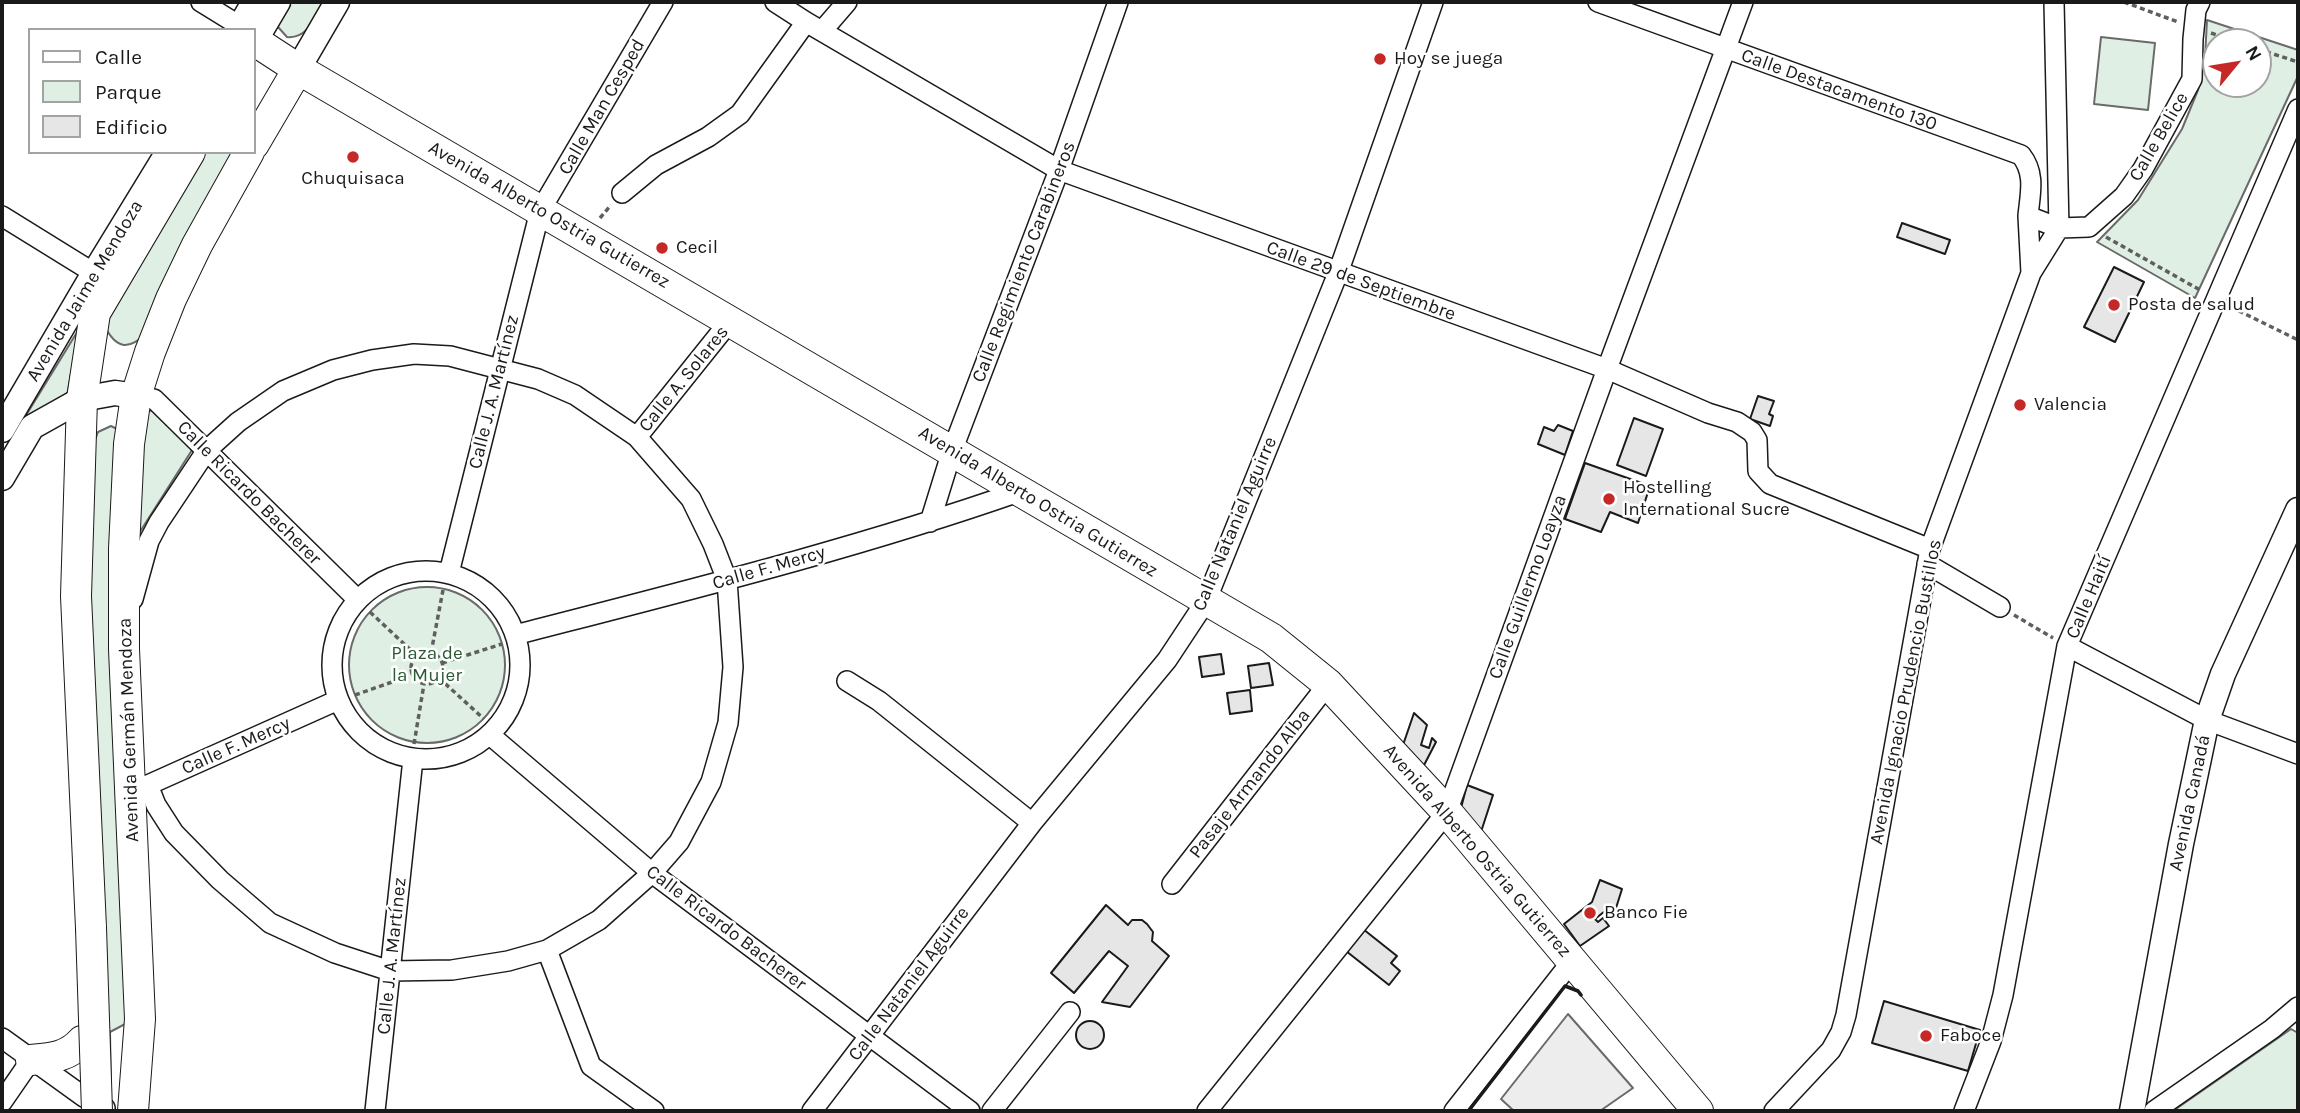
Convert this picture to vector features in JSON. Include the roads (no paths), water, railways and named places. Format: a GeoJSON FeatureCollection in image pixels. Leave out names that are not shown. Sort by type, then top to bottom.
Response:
{"type":"FeatureCollection","features":[{"type":"Feature","properties":{"kind":"highway","name":"Avenida Alberto Ostria Gutierrez"},"geometry":{"type":"LineString","coordinates":[[256,41],[298,69],[1271,638],[1328,684],[1447,812],[1698,1111]]}},
{"type":"Feature","properties":{"kind":"highway"},"geometry":{"type":"LineString","coordinates":[[256,141],[298,69]]}},
{"type":"Feature","properties":{"kind":"highway","name":"Avenida Jaime Mendoza"},"geometry":{"type":"LineString","coordinates":[[82,399],[95,313],[189,154]]}},
{"type":"Feature","properties":{"kind":"highway","name":"Avenida Germán Mendoza"},"geometry":{"type":"LineString","coordinates":[[133,1111],[140,1019],[140,786],[124,649],[124,549],[129,444],[136,396],[171,299],[197,245],[248,154]]}},
{"type":"Feature","properties":{"kind":"highway"},"geometry":{"type":"LineString","coordinates":[[82,399],[76,596],[91,928],[94,1108]]}},
{"type":"Feature","properties":{"kind":"highway"},"geometry":{"type":"LineString","coordinates":[[85,778],[74,816],[82,1041],[94,1108]]}},
{"type":"Feature","properties":{"kind":"highway"},"geometry":{"type":"LineString","coordinates":[[31,1060],[65,1055],[82,1041]]}},
{"type":"Feature","properties":{"kind":"main road"},"geometry":{"type":"LineString","coordinates":[[248,28],[254,2]]}},
{"type":"Feature","properties":{"kind":"main road"},"geometry":{"type":"LineString","coordinates":[[254,28],[278,2]]}},
{"type":"Feature","properties":{"kind":"main road"},"geometry":{"type":"LineString","coordinates":[[298,69],[337,2]]}},
{"type":"Feature","properties":{"kind":"main road","name":"Avenida Jaime Mendoza"},"geometry":{"type":"LineString","coordinates":[[2,430],[167,154]]}},
{"type":"Feature","properties":{"kind":"main road"},"geometry":{"type":"LineString","coordinates":[[2,478],[32,427],[82,399],[115,393],[136,396]]}},
{"type":"Feature","properties":{"kind":"main road","name":"Avenida Canadá"},"geometry":{"type":"LineString","coordinates":[[2132,1111],[2180,844],[2207,720],[2223,674],[2298,510]]}},
{"type":"Feature","properties":{"kind":"street"},"geometry":{"type":"LineString","coordinates":[[201,2],[237,28]]}},
{"type":"Feature","properties":{"kind":"street","name":"Calle Man Cesped"},"geometry":{"type":"LineString","coordinates":[[540,211],[663,2]]}},
{"type":"Feature","properties":{"kind":"street","name":"Calle 29 de Septiembre"},"geometry":{"type":"LineString","coordinates":[[775,2],[1059,170],[1607,369],[1707,413],[1737,422],[1752,432],[1757,440],[1758,471],[1770,484],[1928,557]]}},
{"type":"Feature","properties":{"kind":"street"},"geometry":{"type":"LineString","coordinates":[[622,193],[656,164],[708,137],[740,114],[814,27],[847,2]]}},
{"type":"Feature","properties":{"kind":"street","name":"Calle Regimiento Carabineros"},"geometry":{"type":"LineString","coordinates":[[930,522],[952,451],[1059,170],[1118,2]]}},
{"type":"Feature","properties":{"kind":"street","name":"Calle Nataniel Aguirre"},"geometry":{"type":"LineString","coordinates":[[812,1111],[1032,823],[1167,660],[1206,601],[1338,273],[1433,2]]}},
{"type":"Feature","properties":{"kind":"street","name":"Calle Destacamento 130"},"geometry":{"type":"LineString","coordinates":[[1598,2],[2021,155],[2028,164],[2032,178],[2028,216],[2031,273]]}},
{"type":"Feature","properties":{"kind":"street","name":"Calle Guillermo Loayza"},"geometry":{"type":"LineString","coordinates":[[1207,1111],[1447,812],[1743,2]]}},
{"type":"Feature","properties":{"kind":"street"},"geometry":{"type":"LineString","coordinates":[[2028,216],[2059,228],[2054,2]]}},
{"type":"Feature","properties":{"kind":"street","name":"Calle Belice"},"geometry":{"type":"LineString","coordinates":[[2059,228],[2089,227],[2124,196],[2143,169],[2192,79],[2196,10],[2200,2]]}},
{"type":"Feature","properties":{"kind":"street","name":"Calle Haití"},"geometry":{"type":"LineString","coordinates":[[1964,1111],[1991,1041],[2003,995],[2067,646],[2298,109]]}},
{"type":"Feature","properties":{"kind":"street","name":"Calle J. A. Martínez"},"geometry":{"type":"LineString","coordinates":[[449,573],[540,211]]}},
{"type":"Feature","properties":{"kind":"street"},"geometry":{"type":"LineString","coordinates":[[2,216],[94,273]]}},
{"type":"Feature","properties":{"kind":"street","name":"Avenida Ignacio Prudencio Bustillos"},"geometry":{"type":"LineString","coordinates":[[1774,1111],[1832,1050],[1846,1015],[1928,557],[2031,273],[2059,228]]}},
{"type":"Feature","properties":{"kind":"street","name":"Calle A. Solares"},"geometry":{"type":"LineString","coordinates":[[637,437],[730,321]]}},
{"type":"Feature","properties":{"kind":"street"},"geometry":{"type":"LineString","coordinates":[[124,649],[132,604],[149,541],[207,450],[238,422],[283,391],[333,370],[372,360],[414,354],[450,356],[538,379],[575,395],[637,437],[691,499],[727,580],[733,667],[728,723],[711,782],[678,842],[652,873],[599,920],[547,950],[508,961],[452,970],[390,971],[335,953],[270,923],[220,880],[174,834],[140,786]]}},
{"type":"Feature","properties":{"kind":"street","name":"Calle Ricardo Bacherer"},"geometry":{"type":"LineString","coordinates":[[136,396],[154,399],[357,599]]}},
{"type":"Feature","properties":{"kind":"street","name":"Calle F. Mercy"},"geometry":{"type":"LineString","coordinates":[[517,640],[930,522],[1021,491]]}},
{"type":"Feature","properties":{"kind":"street"},"geometry":{"type":"LineString","coordinates":[[1928,557],[2000,607]]}},
{"type":"Feature","properties":{"kind":"street"},"geometry":{"type":"LineString","coordinates":[[429,570],[449,573],[490,595],[505,613],[517,640],[520,665],[518,685],[503,720],[474,747],[434,760],[413,759],[389,752],[368,739],[351,722],[338,700],[332,674],[333,647],[342,621],[357,599],[372,587],[390,577],[409,572],[429,570]]}},
{"type":"Feature","properties":{"kind":"street"},"geometry":{"type":"LineString","coordinates":[[2067,646],[2207,720],[2298,754]]}},
{"type":"Feature","properties":{"kind":"street"},"geometry":{"type":"LineString","coordinates":[[847,681],[879,701],[1032,823]]}},
{"type":"Feature","properties":{"kind":"street","name":"Pasaje Armando Alba"},"geometry":{"type":"LineString","coordinates":[[1172,884],[1328,684]]}},
{"type":"Feature","properties":{"kind":"street","name":"Calle F. Mercy"},"geometry":{"type":"LineString","coordinates":[[140,786],[338,700]]}},
{"type":"Feature","properties":{"kind":"street","name":"Calle Ricardo Bacherer"},"geometry":{"type":"LineString","coordinates":[[490,734],[652,873],[970,1111]]}},
{"type":"Feature","properties":{"kind":"street","name":"Calle J. A. Martínez"},"geometry":{"type":"LineString","coordinates":[[375,1111],[413,759]]}},
{"type":"Feature","properties":{"kind":"street"},"geometry":{"type":"LineString","coordinates":[[547,950],[591,1066],[654,1111]]}},
{"type":"Feature","properties":{"kind":"street"},"geometry":{"type":"LineString","coordinates":[[1454,1111],[1572,961]]}},
{"type":"Feature","properties":{"kind":"street"},"geometry":{"type":"LineString","coordinates":[[2154,1111],[2272,1029],[2298,1007]]}},
{"type":"Feature","properties":{"kind":"street"},"geometry":{"type":"LineString","coordinates":[[992,1111],[1070,1012]]}},
{"type":"Feature","properties":{"kind":"street"},"geometry":{"type":"LineString","coordinates":[[2,1038],[94,1108]]}},
{"type":"Feature","properties":{"kind":"street"},"geometry":{"type":"LineString","coordinates":[[2,1102],[31,1060]]}},
{"type":"Feature","properties":{"kind":"place","name":"Hoy se juega"},"geometry":{"type":"Point","coordinates":[1380,59]}},
{"type":"Feature","properties":{"kind":"place","name":"Chuquisaca"},"geometry":{"type":"Point","coordinates":[353,157]}},
{"type":"Feature","properties":{"kind":"place","name":"Cecil"},"geometry":{"type":"Point","coordinates":[662,248]}},
{"type":"Feature","properties":{"kind":"place","name":"Posta de salud"},"geometry":{"type":"Point","coordinates":[2114,305]}},
{"type":"Feature","properties":{"kind":"place","name":"Valencia"},"geometry":{"type":"Point","coordinates":[2020,405]}},
{"type":"Feature","properties":{"kind":"place","name":"Hostelling International Sucre"},"geometry":{"type":"Point","coordinates":[1609,499]}},
{"type":"Feature","properties":{"kind":"place","name":"Banco Fie"},"geometry":{"type":"Point","coordinates":[1590,913]}},
{"type":"Feature","properties":{"kind":"place","name":"Faboce"},"geometry":{"type":"Point","coordinates":[1926,1036]}},
{"type":"Feature","properties":{"kind":"park label","name":"Plaza de la Mujer"},"geometry":{"type":"Point","coordinates":[427,665]}}]}
